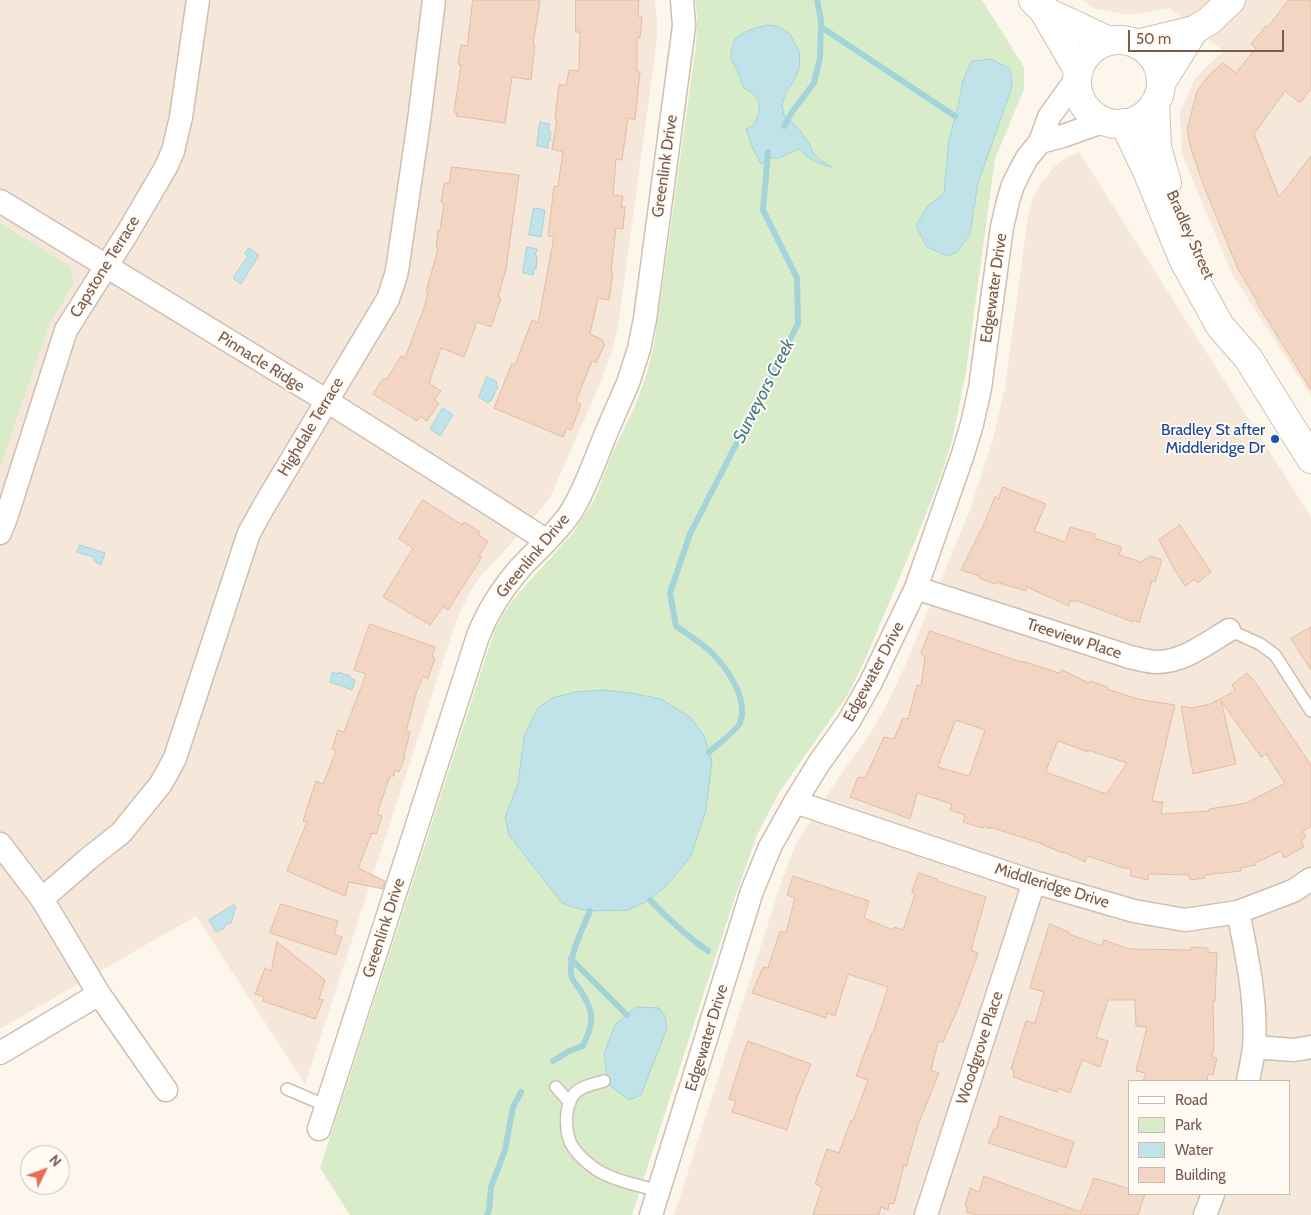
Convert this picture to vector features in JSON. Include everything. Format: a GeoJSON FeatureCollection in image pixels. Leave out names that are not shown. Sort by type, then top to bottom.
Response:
{"type":"FeatureCollection","features":[{"type":"Feature","properties":{"kind":"main road"},"geometry":{"type":"LineString","coordinates":[[1136,44],[1194,30],[1209,21],[1231,0]]}},
{"type":"Feature","properties":{"kind":"main road"},"geometry":{"type":"LineString","coordinates":[[1038,5],[1109,41]]}},
{"type":"Feature","properties":{"kind":"main road"},"geometry":{"type":"LineString","coordinates":[[1038,5],[1078,74]]}},
{"type":"Feature","properties":{"kind":"main road"},"geometry":{"type":"LineString","coordinates":[[1158,93],[1158,67],[1149,54],[1136,44],[1123,40],[1109,41],[1095,47],[1081,63],[1078,74],[1078,90],[1085,107],[1094,116],[1114,122],[1138,119],[1145,115],[1158,93],[1194,30]]}},
{"type":"Feature","properties":{"kind":"main road","name":"Bradley Street"},"geometry":{"type":"LineString","coordinates":[[1158,93],[1157,147],[1167,183],[1203,267],[1244,336],[1248,358]]}},
{"type":"Feature","properties":{"kind":"main road","name":"Bradley Street"},"geometry":{"type":"LineString","coordinates":[[1114,122],[1147,171],[1183,259],[1220,326],[1248,358],[1311,459]]}},
{"type":"Feature","properties":{"kind":"street","name":"Capstone Terrace"},"geometry":{"type":"LineString","coordinates":[[0,533],[66,330],[166,168],[173,150],[179,126],[198,0]]}},
{"type":"Feature","properties":{"kind":"street","name":"Highdale Terrace"},"geometry":{"type":"LineString","coordinates":[[42,899],[121,833],[160,785],[171,766],[250,533],[264,506],[388,299],[396,275],[419,120],[434,0]]}},
{"type":"Feature","properties":{"kind":"street","name":"Greenlink Drive"},"geometry":{"type":"LineString","coordinates":[[319,1130],[485,618],[505,586],[570,513],[586,482],[628,383],[639,349],[646,314],[683,34],[682,0]]}},
{"type":"Feature","properties":{"kind":"street","name":"Edgewater Drive"},"geometry":{"type":"LineString","coordinates":[[651,1215],[752,891],[770,847],[819,763],[849,721],[867,690],[916,588],[972,424],[980,388],[1002,227],[1013,185],[1028,158],[1040,142],[1049,117],[1078,74]]}},
{"type":"Feature","properties":{"kind":"street"},"geometry":{"type":"LineString","coordinates":[[1040,142],[1114,122]]}},
{"type":"Feature","properties":{"kind":"street","name":"Pinnacle Ridge"},"geometry":{"type":"LineString","coordinates":[[0,201],[327,401],[547,541]]}},
{"type":"Feature","properties":{"kind":"street","name":"Treeview Place"},"geometry":{"type":"LineString","coordinates":[[916,588],[1130,657],[1157,662],[1184,656],[1229,630]]}},
{"type":"Feature","properties":{"kind":"street","name":"Middleridge Drive"},"geometry":{"type":"LineString","coordinates":[[795,802],[1034,882],[1134,911],[1185,920],[1238,912],[1293,891],[1311,879]]}},
{"type":"Feature","properties":{"kind":"street"},"geometry":{"type":"LineString","coordinates":[[0,844],[42,899],[99,994],[166,1090]]}},
{"type":"Feature","properties":{"kind":"street","name":"Woodgrove Place"},"geometry":{"type":"LineString","coordinates":[[926,1215],[1034,882]]}},
{"type":"Feature","properties":{"kind":"street"},"geometry":{"type":"LineString","coordinates":[[1238,912],[1254,1000],[1254,1048],[1248,1080]]}},
{"type":"Feature","properties":{"kind":"street"},"geometry":{"type":"LineString","coordinates":[[0,1053],[99,994]]}},
{"type":"Feature","properties":{"kind":"street"},"geometry":{"type":"LineString","coordinates":[[1254,1048],[1294,1050],[1311,1047]]}},
{"type":"Feature","properties":{"kind":"street"},"geometry":{"type":"LineString","coordinates":[[1206,1215],[1213,1195]]}},
{"type":"Feature","properties":{"kind":"lane"},"geometry":{"type":"LineString","coordinates":[[1229,630],[1260,644],[1275,655],[1311,711]]}},
{"type":"Feature","properties":{"kind":"lane"},"geometry":{"type":"LineString","coordinates":[[604,1081],[586,1086],[577,1091],[573,1096],[567,1109],[569,1139],[574,1148],[597,1170],[614,1178],[659,1191]]}},
{"type":"Feature","properties":{"kind":"lane"},"geometry":{"type":"LineString","coordinates":[[556,1087],[570,1104]]}},
{"type":"Feature","properties":{"kind":"lane"},"geometry":{"type":"LineString","coordinates":[[287,1089],[327,1106]]}},
{"type":"Feature","properties":{"kind":"shaded area"},"geometry":{"type":"Polygon","coordinates":[[[0,0],[655,0],[657,39],[619,320],[613,348],[601,381],[550,498],[475,584],[456,621],[305,1084],[196,916],[0,1029],[0,0]]]}},
{"type":"Feature","properties":{"kind":"shaded area"},"geometry":{"type":"Polygon","coordinates":[[[1083,0],[1311,0],[1311,396],[1232,274],[1182,154],[1180,113],[1194,80],[1224,51],[1169,8],[1128,15],[1093,8],[1083,0]]]}},
{"type":"Feature","properties":{"kind":"shaded area"},"geometry":{"type":"Polygon","coordinates":[[[1079,152],[1311,517],[1311,1215],[674,1215],[784,874],[796,844],[837,780],[871,732],[886,706],[905,666],[970,510],[993,439],[1005,387],[1028,216],[1033,198],[1041,183],[1054,167],[1067,157],[1079,152]]]}},
{"type":"Feature","properties":{"kind":"green space"},"geometry":{"type":"Polygon","coordinates":[[[695,0],[982,0],[1024,67],[1024,89],[995,159],[966,372],[952,441],[939,481],[864,662],[847,696],[780,791],[757,835],[735,897],[632,1215],[350,1215],[320,1168],[494,632],[504,613],[517,595],[573,533],[594,500],[613,452],[635,406],[647,373],[654,346],[696,45],[697,14],[695,0]]]}},
{"type":"Feature","properties":{"kind":"green space"},"geometry":{"type":"Polygon","coordinates":[[[0,223],[70,266],[74,283],[49,325],[0,467],[0,223]]]}},
{"type":"Feature","properties":{"kind":"water"},"geometry":{"type":"Polygon","coordinates":[[[768,25],[780,27],[790,34],[799,51],[800,66],[794,81],[786,92],[782,104],[784,116],[798,128],[814,154],[832,167],[814,161],[799,149],[779,158],[771,158],[761,164],[753,149],[746,129],[754,125],[759,113],[759,102],[754,94],[744,88],[731,59],[731,52],[735,39],[745,32],[768,25]]]}},
{"type":"Feature","properties":{"kind":"water"},"geometry":{"type":"Polygon","coordinates":[[[991,59],[1010,69],[1012,87],[978,183],[970,234],[957,252],[947,256],[927,247],[916,226],[927,207],[944,193],[949,140],[963,80],[971,62],[991,59]]]}},
{"type":"Feature","properties":{"kind":"water"},"geometry":{"type":"Polygon","coordinates":[[[540,122],[549,124],[549,131],[551,132],[548,148],[537,146],[540,122]]]}},
{"type":"Feature","properties":{"kind":"water"},"geometry":{"type":"Polygon","coordinates":[[[534,208],[545,210],[541,237],[529,235],[534,208]]]}},
{"type":"Feature","properties":{"kind":"water"},"geometry":{"type":"Polygon","coordinates":[[[527,247],[537,249],[535,255],[537,256],[536,269],[534,269],[533,275],[523,273],[527,247]]]}},
{"type":"Feature","properties":{"kind":"water"},"geometry":{"type":"Polygon","coordinates":[[[249,248],[259,255],[241,284],[233,278],[248,256],[245,254],[249,248]]]}},
{"type":"Feature","properties":{"kind":"water"},"geometry":{"type":"Polygon","coordinates":[[[487,377],[497,382],[496,385],[498,386],[491,401],[488,403],[479,397],[487,377]]]}},
{"type":"Feature","properties":{"kind":"water"},"geometry":{"type":"Polygon","coordinates":[[[443,408],[453,415],[440,436],[430,429],[443,408]]]}},
{"type":"Feature","properties":{"kind":"water"},"geometry":{"type":"Polygon","coordinates":[[[80,545],[105,553],[101,565],[94,561],[94,557],[77,552],[80,545]]]}},
{"type":"Feature","properties":{"kind":"water"},"geometry":{"type":"Polygon","coordinates":[[[333,672],[350,676],[350,678],[355,680],[352,690],[330,682],[333,672]]]}},
{"type":"Feature","properties":{"kind":"water"},"geometry":{"type":"Polygon","coordinates":[[[605,690],[661,699],[691,718],[704,736],[712,761],[706,810],[691,856],[668,884],[650,900],[628,910],[590,911],[562,903],[509,835],[505,817],[518,784],[524,737],[537,709],[552,698],[576,692],[605,690]]]}},
{"type":"Feature","properties":{"kind":"water"},"geometry":{"type":"Polygon","coordinates":[[[234,905],[236,907],[231,923],[216,932],[209,920],[234,905]]]}},
{"type":"Feature","properties":{"kind":"water"},"geometry":{"type":"Polygon","coordinates":[[[636,1007],[659,1008],[665,1016],[667,1028],[641,1095],[629,1100],[608,1084],[604,1053],[615,1025],[636,1007]]]}},
{"type":"Feature","properties":{"kind":"building"},"geometry":{"type":"Polygon","coordinates":[[[473,0],[540,0],[533,45],[535,45],[531,80],[512,77],[505,123],[456,116],[457,113],[454,112],[461,65],[458,64],[461,45],[467,46],[473,0]]]}},
{"type":"Feature","properties":{"kind":"building"},"geometry":{"type":"Polygon","coordinates":[[[576,0],[639,0],[638,16],[642,17],[640,38],[637,38],[637,72],[640,72],[635,120],[628,118],[622,160],[616,159],[613,195],[623,196],[621,207],[625,207],[623,229],[616,228],[609,300],[598,298],[590,334],[603,340],[602,342],[605,344],[596,363],[592,361],[576,401],[581,405],[571,430],[567,428],[563,437],[494,408],[512,363],[515,365],[532,320],[538,323],[554,237],[548,236],[554,186],[558,186],[563,152],[552,149],[557,120],[555,119],[559,84],[566,86],[569,70],[579,71],[580,32],[576,32],[576,0]]]}},
{"type":"Feature","properties":{"kind":"building"},"geometry":{"type":"Polygon","coordinates":[[[1289,0],[1311,0],[1311,88],[1300,103],[1285,91],[1254,134],[1279,197],[1311,156],[1311,390],[1238,269],[1205,189],[1191,149],[1187,130],[1197,91],[1209,75],[1223,63],[1236,73],[1256,48],[1251,44],[1289,0]]]}},
{"type":"Feature","properties":{"kind":"building"},"geometry":{"type":"Polygon","coordinates":[[[452,167],[519,175],[506,269],[498,297],[501,298],[491,327],[477,322],[464,357],[441,348],[429,383],[441,391],[434,400],[439,403],[427,421],[420,416],[417,421],[373,394],[383,378],[387,379],[401,356],[405,358],[426,303],[428,293],[426,292],[438,249],[436,248],[444,204],[441,202],[444,183],[449,183],[452,167]]]}},
{"type":"Feature","properties":{"kind":"building"},"geometry":{"type":"Polygon","coordinates":[[[1003,487],[1046,504],[1034,531],[1065,542],[1070,527],[1095,534],[1094,538],[1122,547],[1119,555],[1141,562],[1151,556],[1162,560],[1155,582],[1152,581],[1139,623],[1075,600],[1074,602],[1070,600],[1069,606],[1027,587],[1026,591],[996,582],[995,584],[961,570],[985,522],[995,496],[998,499],[1003,487]]]}},
{"type":"Feature","properties":{"kind":"building"},"geometry":{"type":"Polygon","coordinates":[[[423,500],[462,525],[464,522],[480,532],[478,535],[488,541],[479,556],[482,557],[448,610],[443,607],[430,625],[383,597],[413,548],[399,539],[423,500]]]}},
{"type":"Feature","properties":{"kind":"building"},"geometry":{"type":"Polygon","coordinates":[[[1180,525],[1211,572],[1198,583],[1195,579],[1185,586],[1159,540],[1180,525]]]}},
{"type":"Feature","properties":{"kind":"building"},"geometry":{"type":"Polygon","coordinates":[[[370,624],[435,647],[432,657],[435,658],[428,679],[423,676],[416,694],[406,731],[410,732],[405,756],[399,772],[395,770],[394,776],[390,776],[377,814],[382,816],[376,834],[372,833],[358,868],[385,881],[383,889],[349,882],[345,896],[287,871],[307,822],[303,821],[316,781],[323,784],[336,751],[332,749],[338,730],[344,732],[366,674],[354,670],[370,624]]]}},
{"type":"Feature","properties":{"kind":"building"},"geometry":{"type":"Polygon","coordinates":[[[1311,627],[1311,670],[1291,639],[1311,627]]]}},
{"type":"Feature","properties":{"kind":"building"},"geometry":{"type":"Polygon","coordinates":[[[930,631],[1021,662],[1059,673],[1062,670],[1089,683],[1090,681],[1108,687],[1107,689],[1138,699],[1175,705],[1152,801],[1163,802],[1161,814],[1209,811],[1209,809],[1246,803],[1285,783],[1266,754],[1261,757],[1221,701],[1236,764],[1193,774],[1181,706],[1192,708],[1210,704],[1235,691],[1232,685],[1247,673],[1311,765],[1311,826],[1303,831],[1306,837],[1301,840],[1304,847],[1284,858],[1281,851],[1255,863],[1256,865],[1240,868],[1241,871],[1205,875],[1205,878],[1190,880],[1189,875],[1149,874],[1148,880],[1131,876],[1131,869],[1115,866],[1087,856],[1085,862],[1043,844],[990,827],[990,829],[984,826],[983,828],[963,822],[965,815],[950,810],[952,804],[917,793],[910,819],[850,797],[858,777],[865,778],[884,737],[894,739],[903,718],[908,719],[917,685],[921,686],[925,657],[921,654],[930,631]],[[956,720],[938,767],[969,776],[985,730],[956,720]],[[1058,741],[1046,772],[1106,794],[1127,763],[1088,750],[1088,752],[1058,741]]]}},
{"type":"Feature","properties":{"kind":"building"},"geometry":{"type":"Polygon","coordinates":[[[919,873],[986,897],[971,950],[978,953],[959,1006],[943,1042],[938,1042],[931,1070],[939,1073],[918,1125],[906,1167],[904,1165],[894,1204],[889,1203],[888,1210],[881,1207],[879,1215],[813,1215],[822,1187],[815,1184],[827,1149],[839,1153],[868,1080],[856,1076],[888,987],[848,974],[835,1016],[827,1013],[826,1018],[752,993],[763,967],[768,968],[780,931],[786,933],[795,898],[787,895],[793,876],[869,901],[864,918],[893,930],[894,927],[903,930],[915,894],[912,892],[919,873]]]}},
{"type":"Feature","properties":{"kind":"building"},"geometry":{"type":"Polygon","coordinates":[[[281,904],[338,921],[334,934],[342,937],[336,955],[270,933],[281,904]]]}},
{"type":"Feature","properties":{"kind":"building"},"geometry":{"type":"Polygon","coordinates":[[[1050,924],[1069,932],[1069,934],[1102,946],[1104,940],[1129,949],[1191,950],[1191,947],[1208,948],[1208,952],[1217,953],[1215,1001],[1213,1001],[1214,1047],[1212,1057],[1217,1058],[1213,1075],[1208,1074],[1207,1080],[1143,1080],[1146,1073],[1136,1071],[1147,1027],[1136,1026],[1135,1000],[1108,1000],[1096,1037],[1108,1041],[1100,1067],[1082,1060],[1070,1093],[1058,1088],[1057,1092],[1013,1077],[1014,1071],[1011,1069],[1026,1021],[1035,1023],[1044,992],[1030,988],[1050,924]]]}},
{"type":"Feature","properties":{"kind":"building"},"geometry":{"type":"Polygon","coordinates":[[[277,942],[325,980],[319,999],[323,1000],[315,1019],[263,1001],[264,997],[255,994],[265,968],[271,971],[277,942]]]}},
{"type":"Feature","properties":{"kind":"building"},"geometry":{"type":"Polygon","coordinates":[[[748,1041],[811,1064],[797,1097],[787,1130],[732,1112],[736,1101],[729,1099],[748,1041]]]}},
{"type":"Feature","properties":{"kind":"building"},"geometry":{"type":"Polygon","coordinates":[[[1000,1116],[1074,1142],[1066,1168],[988,1143],[994,1129],[996,1129],[1000,1116]]]}},
{"type":"Feature","properties":{"kind":"building"},"geometry":{"type":"Polygon","coordinates":[[[984,1176],[1081,1212],[1094,1178],[1128,1188],[1128,1195],[1145,1195],[1138,1215],[977,1215],[966,1212],[968,1207],[965,1206],[970,1188],[979,1192],[984,1176]]]}},
{"type":"Feature","properties":{"kind":"waterway","name":"Surveyors Creek"},"geometry":{"type":"LineString","coordinates":[[784,126],[814,83],[820,58],[821,21],[817,0]]}},
{"type":"Feature","properties":{"kind":"waterway"},"geometry":{"type":"LineString","coordinates":[[821,27],[955,116]]}},
{"type":"Feature","properties":{"kind":"waterway","name":"Surveyors Creek"},"geometry":{"type":"LineString","coordinates":[[709,752],[738,726],[742,713],[742,704],[735,684],[717,658],[702,644],[676,626],[670,593],[690,534],[798,324],[797,278],[763,210],[768,152]]}},
{"type":"Feature","properties":{"kind":"waterway"},"geometry":{"type":"LineString","coordinates":[[650,900],[678,927],[708,951]]}},
{"type":"Feature","properties":{"kind":"waterway"},"geometry":{"type":"LineString","coordinates":[[553,1061],[569,1051],[583,1046],[591,1024],[589,1006],[572,978],[571,971],[573,953],[590,911]]}},
{"type":"Feature","properties":{"kind":"waterway"},"geometry":{"type":"LineString","coordinates":[[571,959],[627,1015]]}},
{"type":"Feature","properties":{"kind":"waterway"},"geometry":{"type":"LineString","coordinates":[[487,1215],[491,1187],[505,1150],[513,1107],[521,1092]]}},
{"type":"Feature","properties":{"kind":"place","name":"Bradley St after Middleridge Dr"},"geometry":{"type":"Point","coordinates":[1275,439]}}]}
